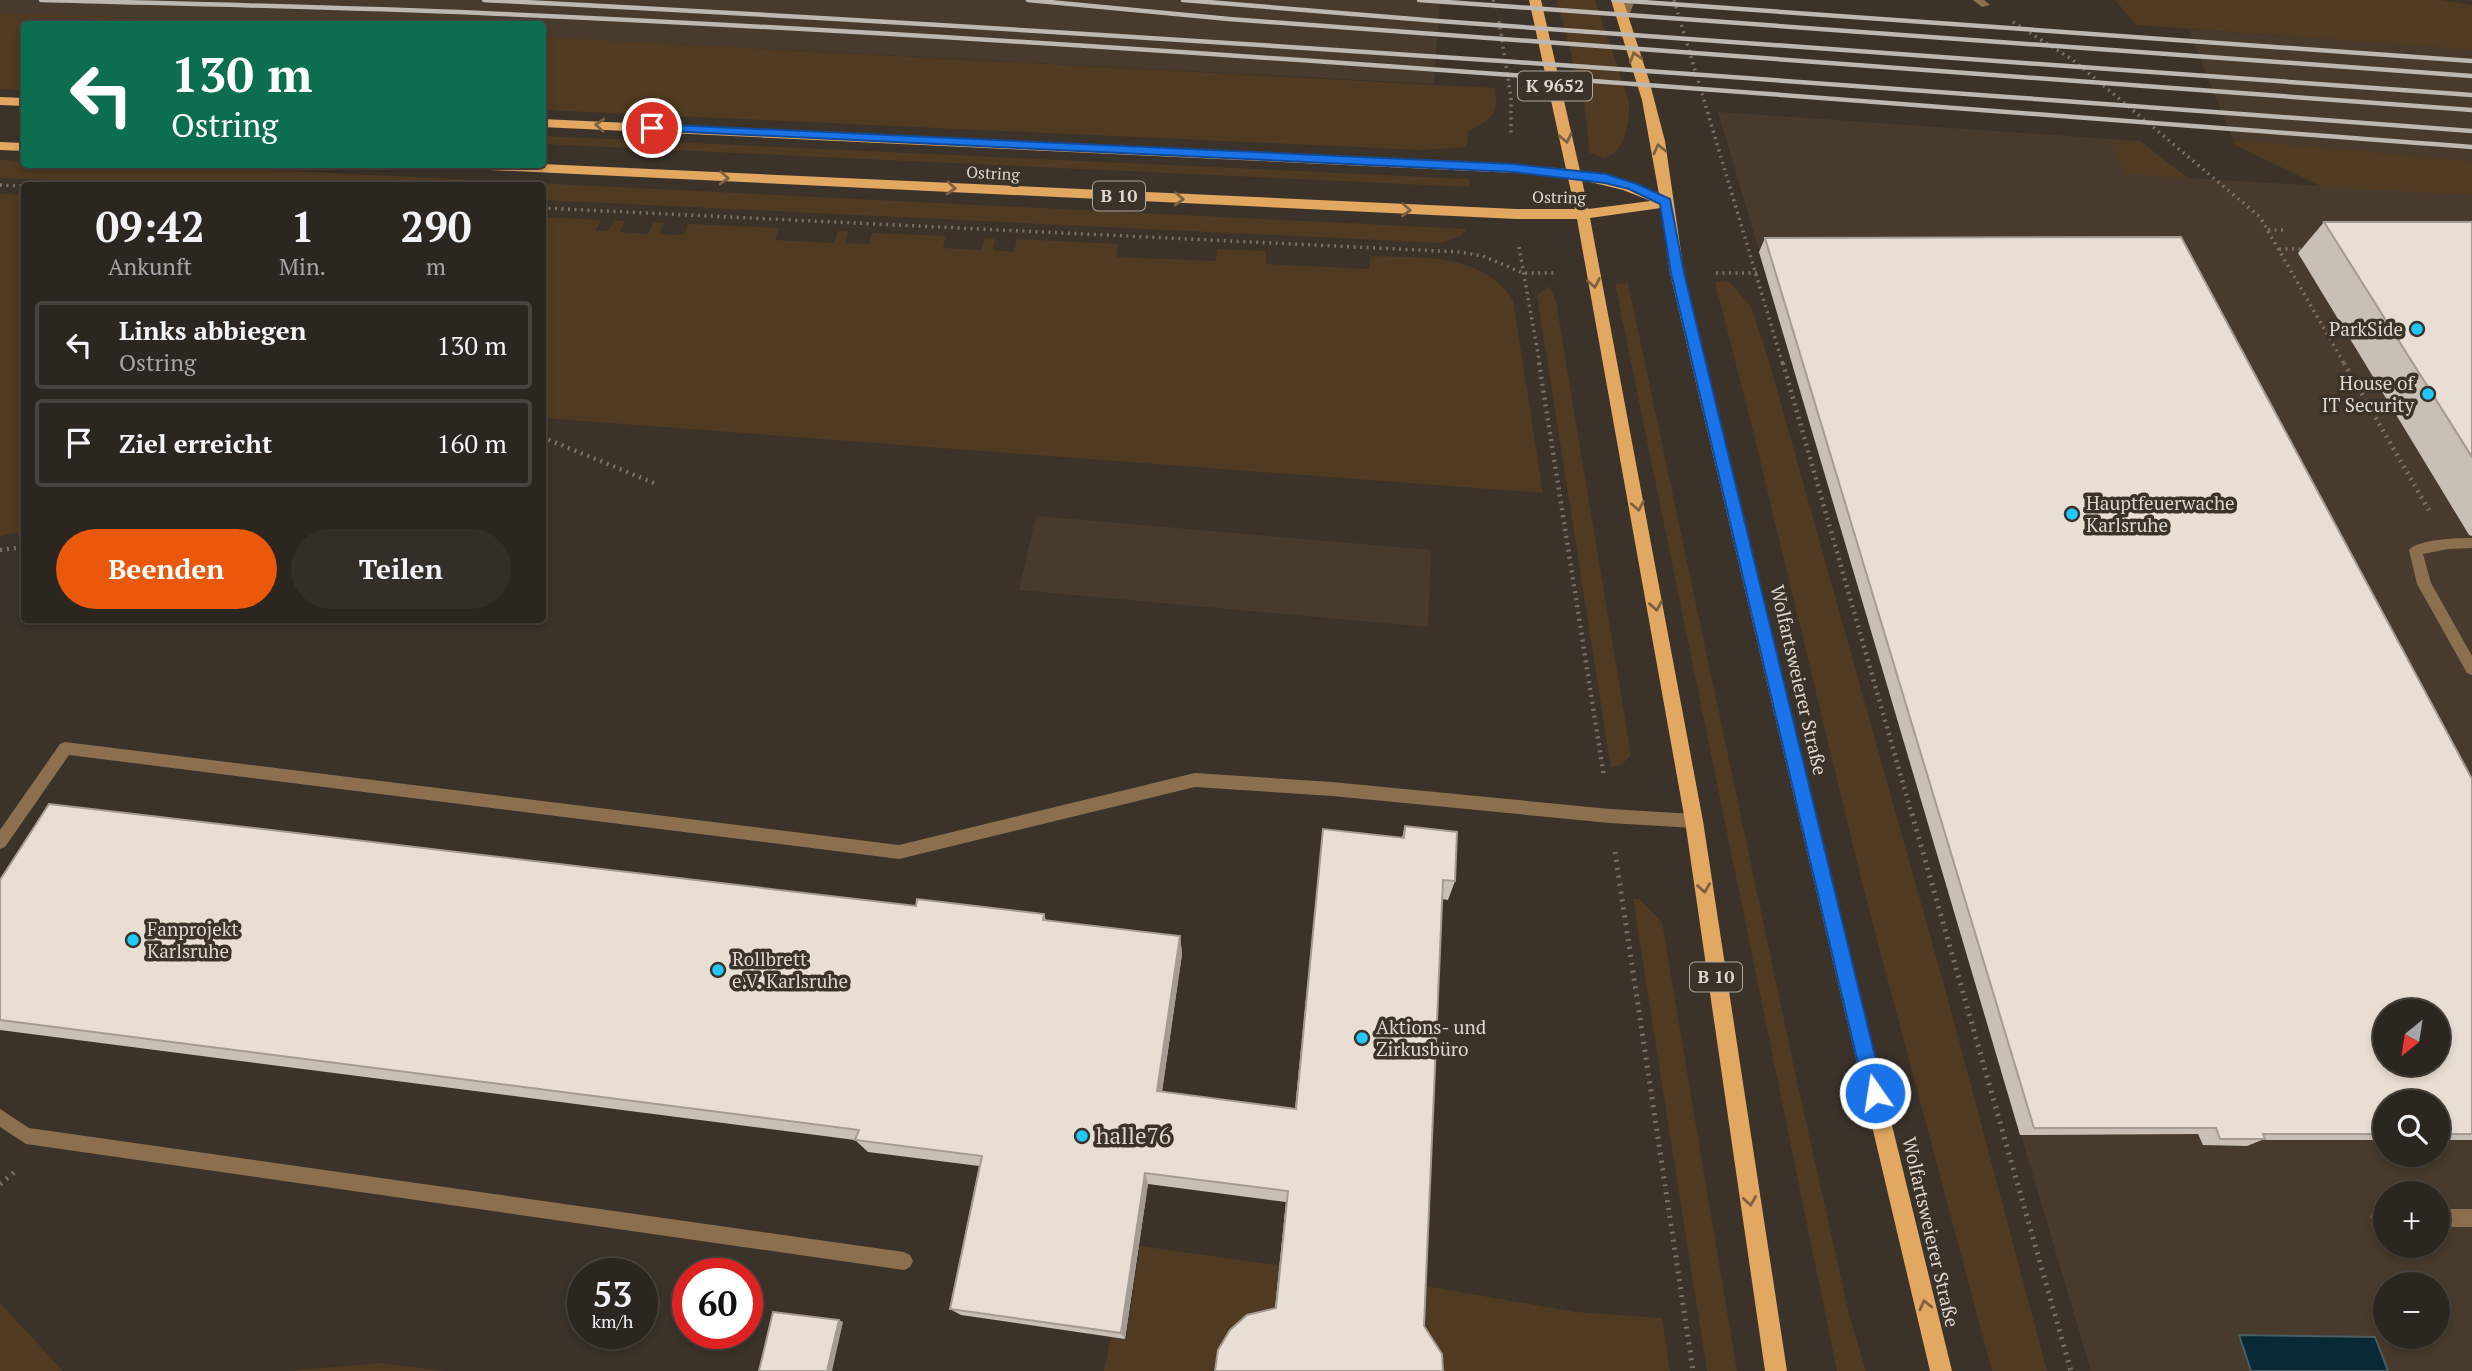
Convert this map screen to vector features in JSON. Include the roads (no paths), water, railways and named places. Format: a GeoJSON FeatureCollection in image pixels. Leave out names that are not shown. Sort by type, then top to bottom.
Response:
{"type":"FeatureCollection","features":[{"type":"Feature","properties":{"kind":"main road","name":"K 9652"},"geometry":{"type":"LineString","coordinates":[[1535,0],[1583,216]]}},
{"type":"Feature","properties":{"kind":"main road","name":"Wolfartsweierer Straße"},"geometry":{"type":"LineString","coordinates":[[1617,0],[1662,161],[1677,273],[1941,1371]]}},
{"type":"Feature","properties":{"kind":"main road"},"geometry":{"type":"LineString","coordinates":[[0,101],[21,102]]}},
{"type":"Feature","properties":{"kind":"main road","name":"Ostring"},"geometry":{"type":"LineString","coordinates":[[546,123],[1513,168],[1573,173],[1633,187],[1666,202]]}},
{"type":"Feature","properties":{"kind":"main road"},"geometry":{"type":"LineString","coordinates":[[0,146],[21,147]]}},
{"type":"Feature","properties":{"kind":"main road","name":"Ostring"},"geometry":{"type":"LineString","coordinates":[[531,168],[1418,211],[1583,216],[1625,212],[1666,202]]}},
{"type":"Feature","properties":{"kind":"main road","name":"B 10"},"geometry":{"type":"LineString","coordinates":[[1583,216],[1694,821],[1776,1371]]}},
{"type":"Feature","properties":{"kind":"street"},"geometry":{"type":"LineString","coordinates":[[1623,18],[1630,0]]}},
{"type":"Feature","properties":{"kind":"street"},"geometry":{"type":"LineString","coordinates":[[2472,543],[2417,550],[2424,584],[2472,668]]}},
{"type":"Feature","properties":{"kind":"street"},"geometry":{"type":"LineString","coordinates":[[0,842],[65,748],[899,852],[1195,780],[1332,789],[1610,816],[1694,821]]}},
{"type":"Feature","properties":{"kind":"street"},"geometry":{"type":"LineString","coordinates":[[0,1117],[26,1136],[44,1139],[904,1261]]}},
{"type":"Feature","properties":{"kind":"street"},"geometry":{"type":"LineString","coordinates":[[2450,1217],[2472,1218]]}},
{"type":"Feature","properties":{"kind":"water"},"geometry":{"type":"Polygon","coordinates":[[[2239,1335],[2373,1337],[2373,1349],[2380,1349],[2388,1371],[2251,1371],[2239,1335]]]}},
{"type":"Feature","properties":{"kind":"railway"},"geometry":{"type":"LineString","coordinates":[[41,0],[481,13],[979,39],[1477,72],[2472,147]]}},
{"type":"Feature","properties":{"kind":"railway"},"geometry":{"type":"LineString","coordinates":[[484,0],[1230,43],[2472,131]]}},
{"type":"Feature","properties":{"kind":"railway"},"geometry":{"type":"LineString","coordinates":[[1028,0],[1229,19],[2472,110]]}},
{"type":"Feature","properties":{"kind":"railway"},"geometry":{"type":"LineString","coordinates":[[1183,0],[1438,21],[2472,95]]}},
{"type":"Feature","properties":{"kind":"railway"},"geometry":{"type":"LineString","coordinates":[[1419,0],[2472,76]]}},
{"type":"Feature","properties":{"kind":"railway"},"geometry":{"type":"LineString","coordinates":[[1614,0],[2472,61]]}},
{"type":"Feature","properties":{"kind":"place","name":"ParkSide"},"geometry":{"type":"Point","coordinates":[2417,329]}},
{"type":"Feature","properties":{"kind":"place","name":"House of IT Security"},"geometry":{"type":"Point","coordinates":[2428,394]}},
{"type":"Feature","properties":{"kind":"place","name":"Hauptfeuerwache Karlsruhe"},"geometry":{"type":"Point","coordinates":[2072,514]}},
{"type":"Feature","properties":{"kind":"place","name":"Fanprojekt Karlsruhe"},"geometry":{"type":"Point","coordinates":[133,940]}},
{"type":"Feature","properties":{"kind":"place","name":"Rollbrett e.V. Karlsruhe"},"geometry":{"type":"Point","coordinates":[718,970]}},
{"type":"Feature","properties":{"kind":"place","name":"Aktions- und Zirkusbüro"},"geometry":{"type":"Point","coordinates":[1362,1038]}},
{"type":"Feature","properties":{"kind":"place","name":"halle76"},"geometry":{"type":"Point","coordinates":[1082,1136]}}]}
